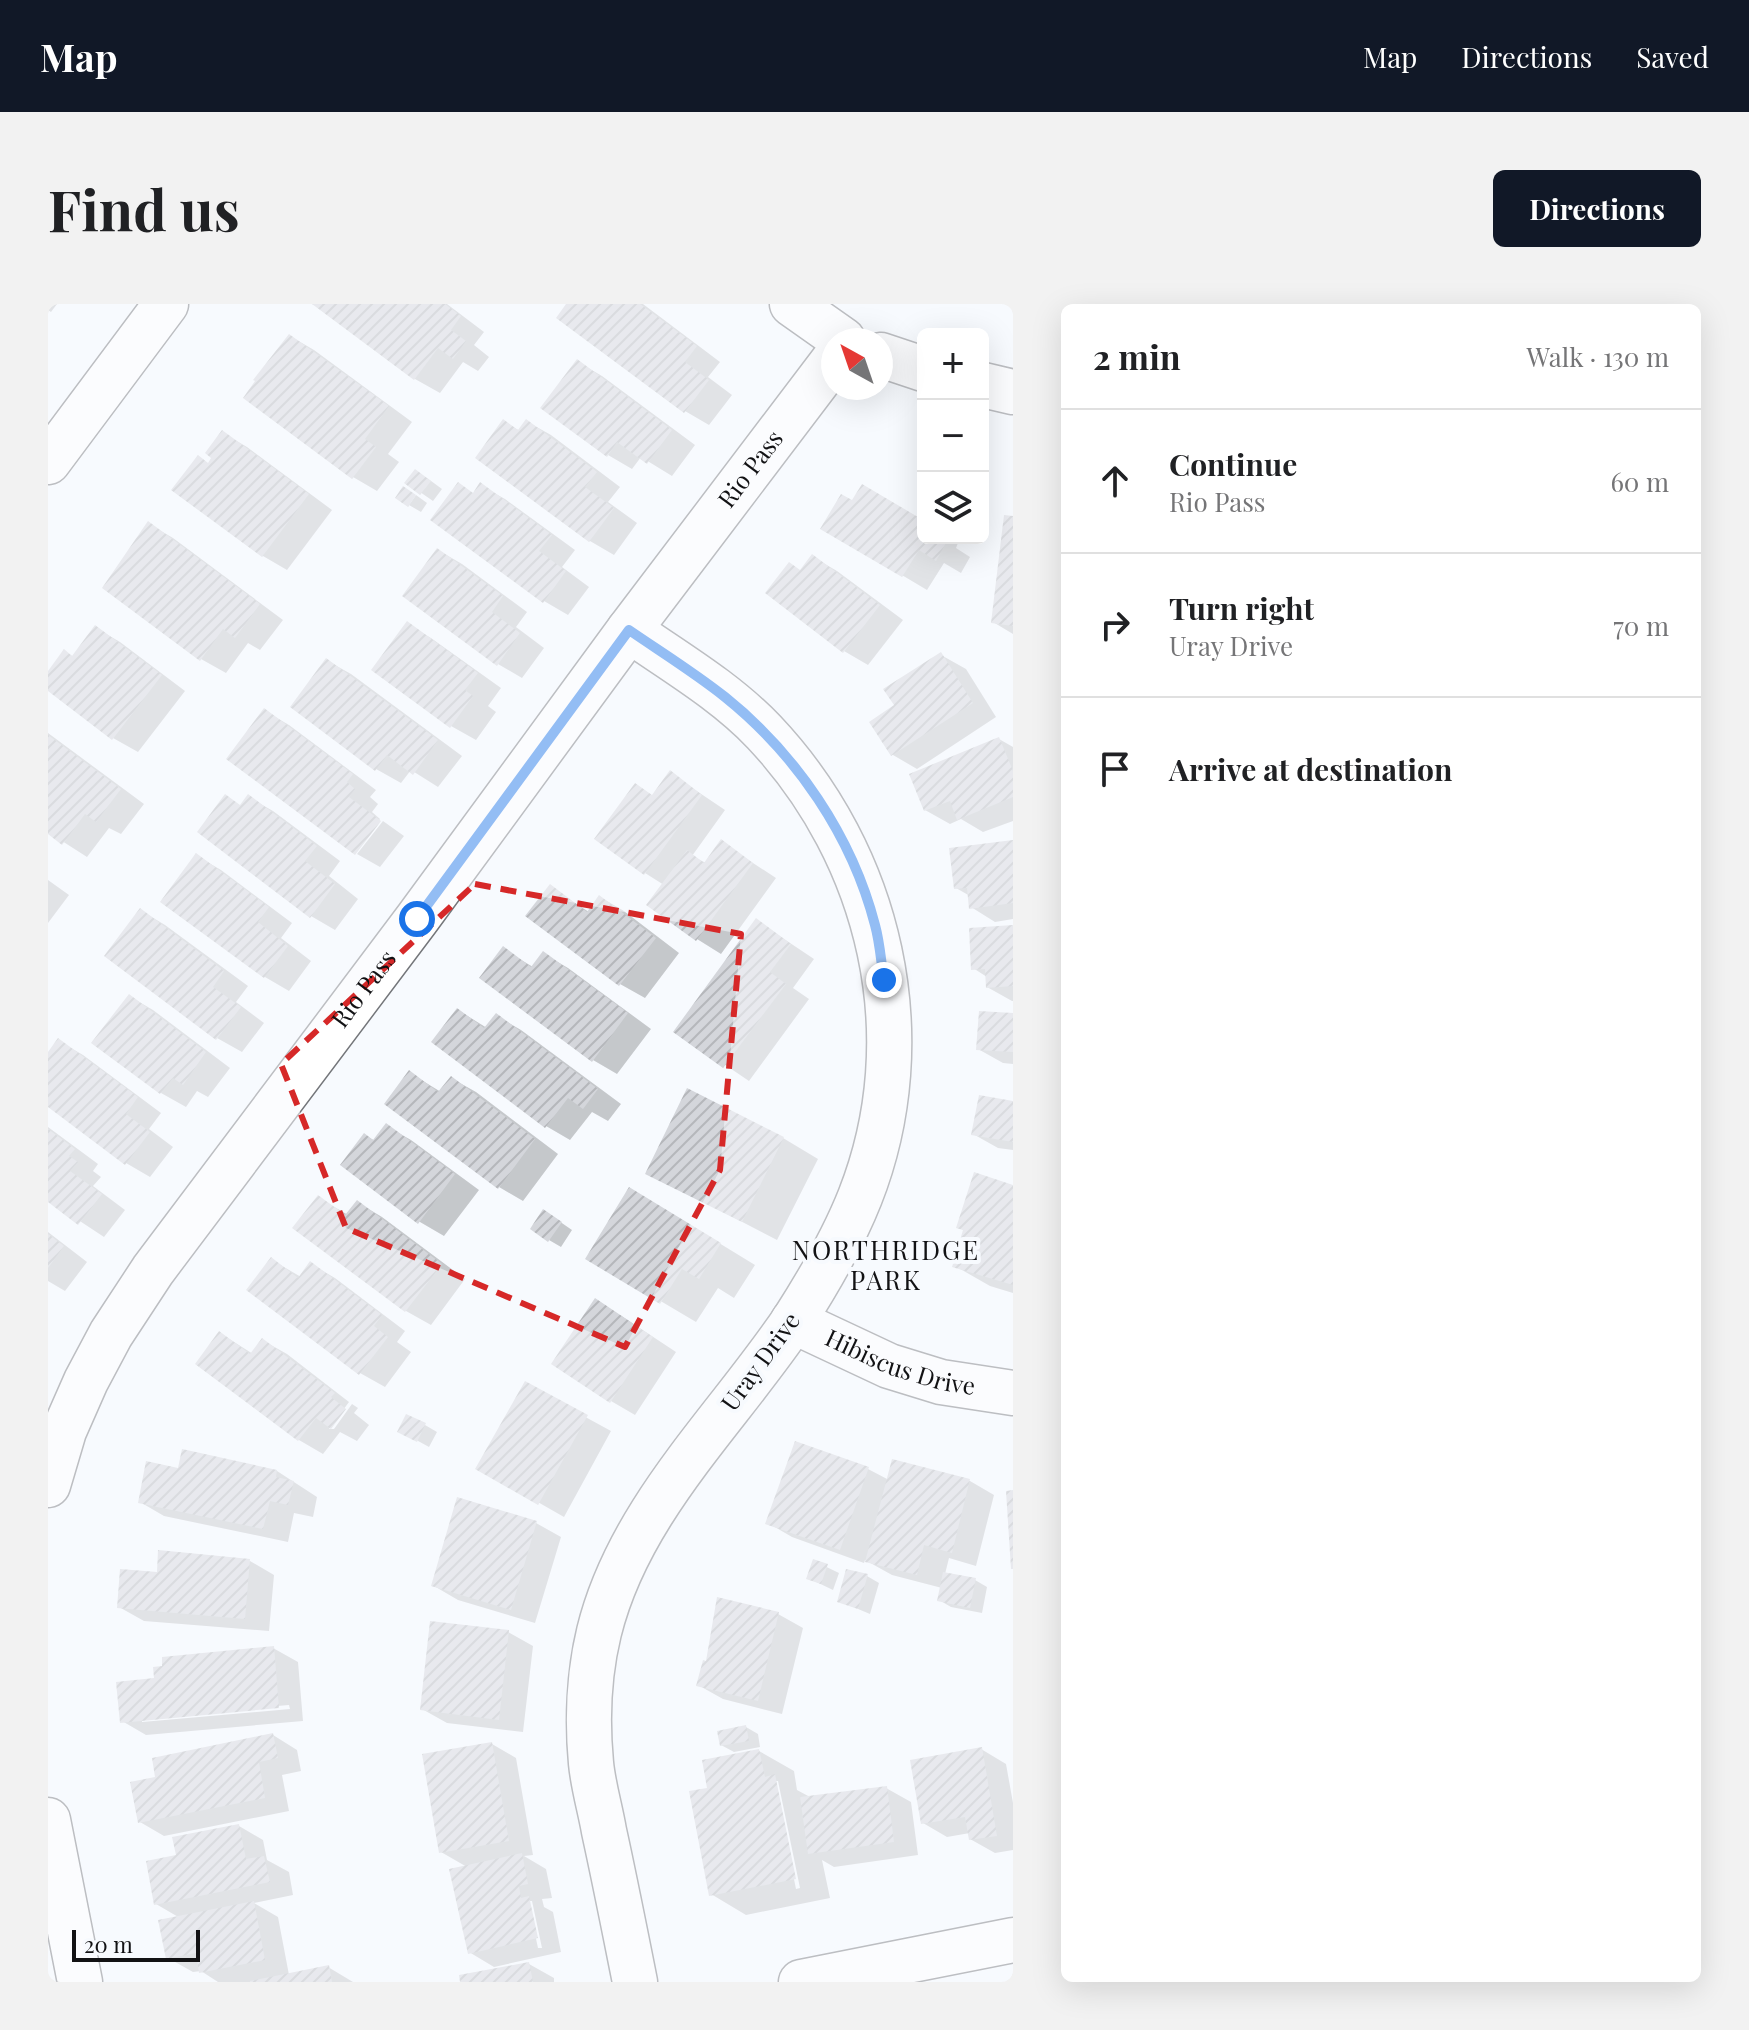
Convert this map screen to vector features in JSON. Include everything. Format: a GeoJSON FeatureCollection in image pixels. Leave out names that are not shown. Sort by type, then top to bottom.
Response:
{"type":"FeatureCollection","features":[{"type":"Feature","properties":{"kind":"street"},"geometry":{"type":"LineString","coordinates":[[48,462],[166,304]]}},
{"type":"Feature","properties":{"kind":"street"},"geometry":{"type":"LineString","coordinates":[[792,304],[826,328]]}},
{"type":"Feature","properties":{"kind":"street"},"geometry":{"type":"LineString","coordinates":[[893,359],[917,367]]}},
{"type":"Feature","properties":{"kind":"street","name":"Rio Pass"},"geometry":{"type":"LineString","coordinates":[[48,1485],[64,1431],[86,1381],[111,1334],[153,1270],[821,377]]}},
{"type":"Feature","properties":{"kind":"street"},"geometry":{"type":"LineString","coordinates":[[989,386],[1013,392]]}},
{"type":"Feature","properties":{"kind":"street","name":"Uray Drive"},"geometry":{"type":"LineString","coordinates":[[629,630],[724,696],[762,730],[806,780],[834,824],[858,876],[875,925],[889,1027],[888,1080],[878,1137],[860,1196],[832,1256],[793,1321],[672,1482],[645,1524],[617,1580],[599,1632],[590,1696],[591,1764],[635,1982]]}},
{"type":"Feature","properties":{"kind":"street","name":"Hibiscus Drive"},"geometry":{"type":"LineString","coordinates":[[793,1321],[889,1366],[941,1382],[1013,1393]]}},
{"type":"Feature","properties":{"kind":"street"},"geometry":{"type":"LineString","coordinates":[[48,1820],[80,1982]]}},
{"type":"Feature","properties":{"kind":"street"},"geometry":{"type":"LineString","coordinates":[[801,1982],[1013,1940]]}},
{"type":"Feature","properties":{"kind":"highlighted area"},"geometry":{"type":"Polygon","coordinates":[[[475,884],[741,934],[720,1170],[625,1347],[346,1228],[281,1064],[475,884]]]}},
{"type":"Feature","properties":{"kind":"building"},"geometry":{"type":"Polygon","coordinates":[[[312,304],[445,304],[461,316],[451,330],[466,341],[453,359],[438,348],[414,380],[312,304]]]}},
{"type":"Feature","properties":{"kind":"building"},"geometry":{"type":"Polygon","coordinates":[[[566,304],[640,304],[697,346],[685,362],[709,380],[684,413],[556,318],[566,304]]]}},
{"type":"Feature","properties":{"kind":"building"},"geometry":{"type":"Polygon","coordinates":[[[289,334],[389,406],[365,439],[376,447],[352,479],[243,398],[289,334]]]}},
{"type":"Feature","properties":{"kind":"building"},"geometry":{"type":"Polygon","coordinates":[[[577,359],[672,430],[647,464],[617,442],[607,457],[540,408],[577,359]]]}},
{"type":"Feature","properties":{"kind":"building"},"geometry":{"type":"Polygon","coordinates":[[[503,419],[518,430],[526,419],[597,472],[585,487],[614,508],[589,542],[475,458],[503,419]]]}},
{"type":"Feature","properties":{"kind":"building"},"geometry":{"type":"Polygon","coordinates":[[[222,430],[309,494],[262,557],[171,490],[198,455],[208,463],[211,458],[205,453],[222,430]]]}},
{"type":"Feature","properties":{"kind":"building"},"geometry":{"type":"Polygon","coordinates":[[[415,469],[431,481],[420,495],[404,483],[415,469]]]}},
{"type":"Feature","properties":{"kind":"building"},"geometry":{"type":"Polygon","coordinates":[[[458,482],[473,493],[480,482],[552,535],[539,551],[566,571],[543,603],[430,520],[458,482]]]}},
{"type":"Feature","properties":{"kind":"building"},"geometry":{"type":"Polygon","coordinates":[[[862,484],[917,516],[917,544],[945,544],[936,561],[919,550],[902,577],[820,529],[841,494],[852,500],[862,484]]]}},
{"type":"Feature","properties":{"kind":"building"},"geometry":{"type":"Polygon","coordinates":[[[403,486],[416,495],[408,507],[395,498],[403,486]]]}},
{"type":"Feature","properties":{"kind":"building"},"geometry":{"type":"Polygon","coordinates":[[[1004,515],[1013,516],[1013,626],[991,623],[1004,515]]]}},
{"type":"Feature","properties":{"kind":"building"},"geometry":{"type":"Polygon","coordinates":[[[148,521],[260,604],[235,638],[223,629],[200,661],[102,588],[148,521]]]}},
{"type":"Feature","properties":{"kind":"building"},"geometry":{"type":"Polygon","coordinates":[[[437,548],[503,596],[492,612],[520,633],[497,666],[402,596],[437,548]]]}},
{"type":"Feature","properties":{"kind":"building"},"geometry":{"type":"Polygon","coordinates":[[[812,554],[880,605],[843,653],[765,593],[789,562],[800,570],[812,554]]]}},
{"type":"Feature","properties":{"kind":"building"},"geometry":{"type":"Polygon","coordinates":[[[407,621],[478,673],[465,690],[473,696],[450,728],[371,670],[407,621]]]}},
{"type":"Feature","properties":{"kind":"building"},"geometry":{"type":"Polygon","coordinates":[[[95,625],[162,675],[112,740],[48,691],[48,671],[64,649],[72,656],[95,625]]]}},
{"type":"Feature","properties":{"kind":"building"},"geometry":{"type":"Polygon","coordinates":[[[941,652],[973,703],[891,756],[869,722],[894,705],[883,689],[941,652]]]}},
{"type":"Feature","properties":{"kind":"building"},"geometry":{"type":"Polygon","coordinates":[[[326,658],[438,740],[413,775],[387,755],[375,771],[290,707],[326,658]]]}},
{"type":"Feature","properties":{"kind":"building"},"geometry":{"type":"Polygon","coordinates":[[[264,708],[353,774],[347,782],[355,789],[349,797],[381,821],[355,855],[226,759],[264,708]]]}},
{"type":"Feature","properties":{"kind":"building"},"geometry":{"type":"Polygon","coordinates":[[[48,735],[121,789],[96,822],[85,814],[62,845],[48,834],[48,735]]]}},
{"type":"Feature","properties":{"kind":"building"},"geometry":{"type":"Polygon","coordinates":[[[999,737],[1013,771],[1013,797],[957,820],[950,801],[924,811],[909,774],[999,737]]]}},
{"type":"Feature","properties":{"kind":"building"},"geometry":{"type":"Polygon","coordinates":[[[670,770],[702,795],[644,875],[594,839],[635,783],[652,795],[670,770]]]}},
{"type":"Feature","properties":{"kind":"building"},"geometry":{"type":"Polygon","coordinates":[[[225,794],[240,805],[248,794],[317,846],[305,861],[335,884],[310,918],[197,832],[225,794]]]}},
{"type":"Feature","properties":{"kind":"building"},"geometry":{"type":"Polygon","coordinates":[[[721,839],[753,863],[696,941],[646,905],[687,850],[704,863],[721,839]]]}},
{"type":"Feature","properties":{"kind":"building"},"geometry":{"type":"Polygon","coordinates":[[[1013,840],[1013,903],[969,909],[967,888],[954,889],[949,848],[1013,840]]]}},
{"type":"Feature","properties":{"kind":"building"},"geometry":{"type":"Polygon","coordinates":[[[196,853],[269,907],[258,922],[288,946],[264,978],[160,902],[196,853]]]}},
{"type":"Feature","properties":{"kind":"building"},"geometry":{"type":"Polygon","coordinates":[[[550,884],[587,912],[599,895],[656,938],[619,986],[525,916],[550,884]]]}},
{"type":"Feature","properties":{"kind":"building"},"geometry":{"type":"Polygon","coordinates":[[[140,908],[224,971],[213,987],[241,1007],[216,1040],[104,956],[140,908]]]}},
{"type":"Feature","properties":{"kind":"building"},"geometry":{"type":"Polygon","coordinates":[[[756,918],[791,944],[770,972],[786,984],[723,1068],[673,1032],[756,918]]]}},
{"type":"Feature","properties":{"kind":"building"},"geometry":{"type":"Polygon","coordinates":[[[1013,925],[1013,986],[986,988],[985,969],[971,970],[969,928],[1013,925]]]}},
{"type":"Feature","properties":{"kind":"building"},"geometry":{"type":"Polygon","coordinates":[[[503,946],[531,967],[543,951],[628,1013],[592,1062],[479,978],[503,946]]]}},
{"type":"Feature","properties":{"kind":"building"},"geometry":{"type":"Polygon","coordinates":[[[129,994],[206,1052],[183,1085],[173,1078],[160,1094],[91,1043],[129,994]]]}},
{"type":"Feature","properties":{"kind":"building"},"geometry":{"type":"Polygon","coordinates":[[[457,1008],[484,1028],[496,1013],[598,1089],[583,1109],[568,1098],[545,1128],[431,1042],[457,1008]]]}},
{"type":"Feature","properties":{"kind":"building"},"geometry":{"type":"Polygon","coordinates":[[[979,1011],[1013,1013],[1013,1052],[976,1050],[979,1011]]]}},
{"type":"Feature","properties":{"kind":"building"},"geometry":{"type":"Polygon","coordinates":[[[58,1038],[138,1097],[126,1114],[150,1132],[125,1165],[48,1107],[48,1052],[58,1038]]]}},
{"type":"Feature","properties":{"kind":"building"},"geometry":{"type":"Polygon","coordinates":[[[409,1070],[438,1092],[451,1076],[535,1139],[498,1189],[384,1104],[409,1070]]]}},
{"type":"Feature","properties":{"kind":"building"},"geometry":{"type":"Polygon","coordinates":[[[687,1088],[784,1137],[742,1222],[645,1174],[687,1088]]]}},
{"type":"Feature","properties":{"kind":"building"},"geometry":{"type":"Polygon","coordinates":[[[979,1095],[1013,1101],[1013,1142],[971,1135],[979,1095]]]}},
{"type":"Feature","properties":{"kind":"building"},"geometry":{"type":"Polygon","coordinates":[[[386,1123],[455,1174],[418,1224],[340,1165],[364,1133],[373,1140],[386,1123]]]}},
{"type":"Feature","properties":{"kind":"building"},"geometry":{"type":"Polygon","coordinates":[[[48,1129],[75,1149],[69,1156],[78,1162],[70,1171],[102,1194],[78,1225],[48,1202],[48,1129]]]}},
{"type":"Feature","properties":{"kind":"building"},"geometry":{"type":"Polygon","coordinates":[[[974,1172],[1013,1185],[1013,1285],[952,1267],[963,1230],[956,1228],[974,1172]]]}},
{"type":"Feature","properties":{"kind":"building"},"geometry":{"type":"Polygon","coordinates":[[[629,1187],[721,1243],[699,1279],[682,1269],[660,1304],[585,1259],[629,1187]]]}},
{"type":"Feature","properties":{"kind":"building"},"geometry":{"type":"Polygon","coordinates":[[[318,1195],[345,1215],[357,1200],[442,1264],[405,1312],[292,1228],[318,1195]]]}},
{"type":"Feature","properties":{"kind":"building"},"geometry":{"type":"Polygon","coordinates":[[[543,1209],[562,1222],[548,1242],[530,1229],[543,1209]]]}},
{"type":"Feature","properties":{"kind":"building"},"geometry":{"type":"Polygon","coordinates":[[[48,1234],[64,1246],[48,1268],[48,1234]]]}},
{"type":"Feature","properties":{"kind":"building"},"geometry":{"type":"Polygon","coordinates":[[[271,1257],[298,1278],[310,1261],[382,1315],[374,1326],[388,1337],[359,1375],[246,1290],[271,1257]]]}},
{"type":"Feature","properties":{"kind":"building"},"geometry":{"type":"Polygon","coordinates":[[[595,1298],[653,1337],[610,1403],[551,1364],[595,1298]]]}},
{"type":"Feature","properties":{"kind":"building"},"geometry":{"type":"Polygon","coordinates":[[[219,1331],[250,1354],[262,1338],[335,1393],[331,1397],[346,1409],[331,1429],[316,1418],[298,1441],[195,1364],[219,1331]]]}},
{"type":"Feature","properties":{"kind":"building"},"geometry":{"type":"Polygon","coordinates":[[[525,1381],[588,1415],[538,1505],[475,1469],[525,1381]]]}},
{"type":"Feature","properties":{"kind":"building"},"geometry":{"type":"Polygon","coordinates":[[[406,1414],[426,1423],[417,1442],[397,1432],[406,1414]]]}},
{"type":"Feature","properties":{"kind":"building"},"geometry":{"type":"Polygon","coordinates":[[[795,1441],[869,1467],[840,1550],[765,1524],[795,1441]]]}},
{"type":"Feature","properties":{"kind":"building"},"geometry":{"type":"Polygon","coordinates":[[[182,1449],[277,1470],[276,1477],[294,1481],[288,1505],[270,1501],[263,1529],[138,1503],[146,1461],[178,1468],[182,1449]]]}},
{"type":"Feature","properties":{"kind":"building"},"geometry":{"type":"Polygon","coordinates":[[[892,1459],[970,1479],[952,1553],[924,1545],[917,1575],[865,1562],[892,1459]]]}},
{"type":"Feature","properties":{"kind":"building"},"geometry":{"type":"Polygon","coordinates":[[[1013,1490],[1013,1569],[1011,1569],[1006,1491],[1013,1490]]]}},
{"type":"Feature","properties":{"kind":"building"},"geometry":{"type":"Polygon","coordinates":[[[457,1497],[537,1521],[511,1610],[431,1586],[457,1497]]]}},
{"type":"Feature","properties":{"kind":"building"},"geometry":{"type":"Polygon","coordinates":[[[158,1550],[250,1559],[245,1619],[117,1608],[120,1569],[157,1572],[158,1550]]]}},
{"type":"Feature","properties":{"kind":"building"},"geometry":{"type":"Polygon","coordinates":[[[813,1559],[828,1564],[821,1584],[806,1579],[813,1559]]]}},
{"type":"Feature","properties":{"kind":"building"},"geometry":{"type":"Polygon","coordinates":[[[846,1569],[868,1574],[858,1609],[837,1602],[846,1569]]]}},
{"type":"Feature","properties":{"kind":"building"},"geometry":{"type":"Polygon","coordinates":[[[943,1572],[976,1578],[970,1608],[937,1601],[943,1572]]]}},
{"type":"Feature","properties":{"kind":"building"},"geometry":{"type":"Polygon","coordinates":[[[717,1597],[779,1612],[758,1701],[696,1686],[703,1660],[706,1661],[717,1597]]]}},
{"type":"Feature","properties":{"kind":"building"},"geometry":{"type":"Polygon","coordinates":[[[430,1621],[509,1630],[499,1720],[420,1710],[430,1621]]]}},
{"type":"Feature","properties":{"kind":"building"},"geometry":{"type":"Polygon","coordinates":[[[274,1646],[279,1708],[120,1723],[116,1682],[154,1678],[153,1667],[162,1666],[162,1657],[274,1646]]]}},
{"type":"Feature","properties":{"kind":"building"},"geometry":{"type":"Polygon","coordinates":[[[746,1725],[749,1741],[720,1746],[717,1731],[746,1725]]]}},
{"type":"Feature","properties":{"kind":"building"},"geometry":{"type":"Polygon","coordinates":[[[273,1733],[278,1758],[259,1762],[265,1798],[138,1823],[130,1782],[155,1777],[152,1758],[273,1733]]]}},
{"type":"Feature","properties":{"kind":"building"},"geometry":{"type":"Polygon","coordinates":[[[492,1742],[509,1841],[439,1853],[422,1754],[492,1742]]]}},
{"type":"Feature","properties":{"kind":"building"},"geometry":{"type":"Polygon","coordinates":[[[982,1747],[997,1836],[969,1840],[965,1817],[921,1824],[910,1760],[982,1747]]]}},
{"type":"Feature","properties":{"kind":"building"},"geometry":{"type":"Polygon","coordinates":[[[759,1749],[765,1777],[775,1774],[796,1879],[709,1896],[689,1791],[707,1788],[702,1760],[759,1749]]]}},
{"type":"Feature","properties":{"kind":"building"},"geometry":{"type":"Polygon","coordinates":[[[887,1786],[894,1842],[808,1854],[800,1797],[887,1786]]]}},
{"type":"Feature","properties":{"kind":"building"},"geometry":{"type":"Polygon","coordinates":[[[239,1824],[246,1859],[264,1856],[270,1882],[154,1905],[146,1861],[176,1855],[172,1837],[239,1824]]]}},
{"type":"Feature","properties":{"kind":"building"},"geometry":{"type":"Polygon","coordinates":[[[522,1853],[528,1884],[519,1886],[521,1898],[529,1896],[538,1938],[468,1954],[449,1869],[522,1853]]]}},
{"type":"Feature","properties":{"kind":"building"},"geometry":{"type":"Polygon","coordinates":[[[254,1901],[265,1960],[199,1973],[196,1953],[166,1959],[158,1920],[254,1901]]]}},
{"type":"Feature","properties":{"kind":"building"},"geometry":{"type":"Polygon","coordinates":[[[529,1962],[533,1982],[460,1982],[459,1975],[529,1962]]]}},
{"type":"Feature","properties":{"kind":"building"},"geometry":{"type":"Polygon","coordinates":[[[329,1965],[332,1982],[250,1982],[250,1981],[329,1965]]]}},
{"type":"Feature","properties":{"kind":"district","name":"NORTHRIDGE PARK"},"geometry":{"type":"Point","coordinates":[886,1266]}},
{"type":"Feature","properties":{"kind":"route"},"geometry":{"type":"LineString","coordinates":[[417,919],[629,630],[724,696],[762,730],[806,780],[834,824],[858,876],[875,925],[884,980]]}}]}
